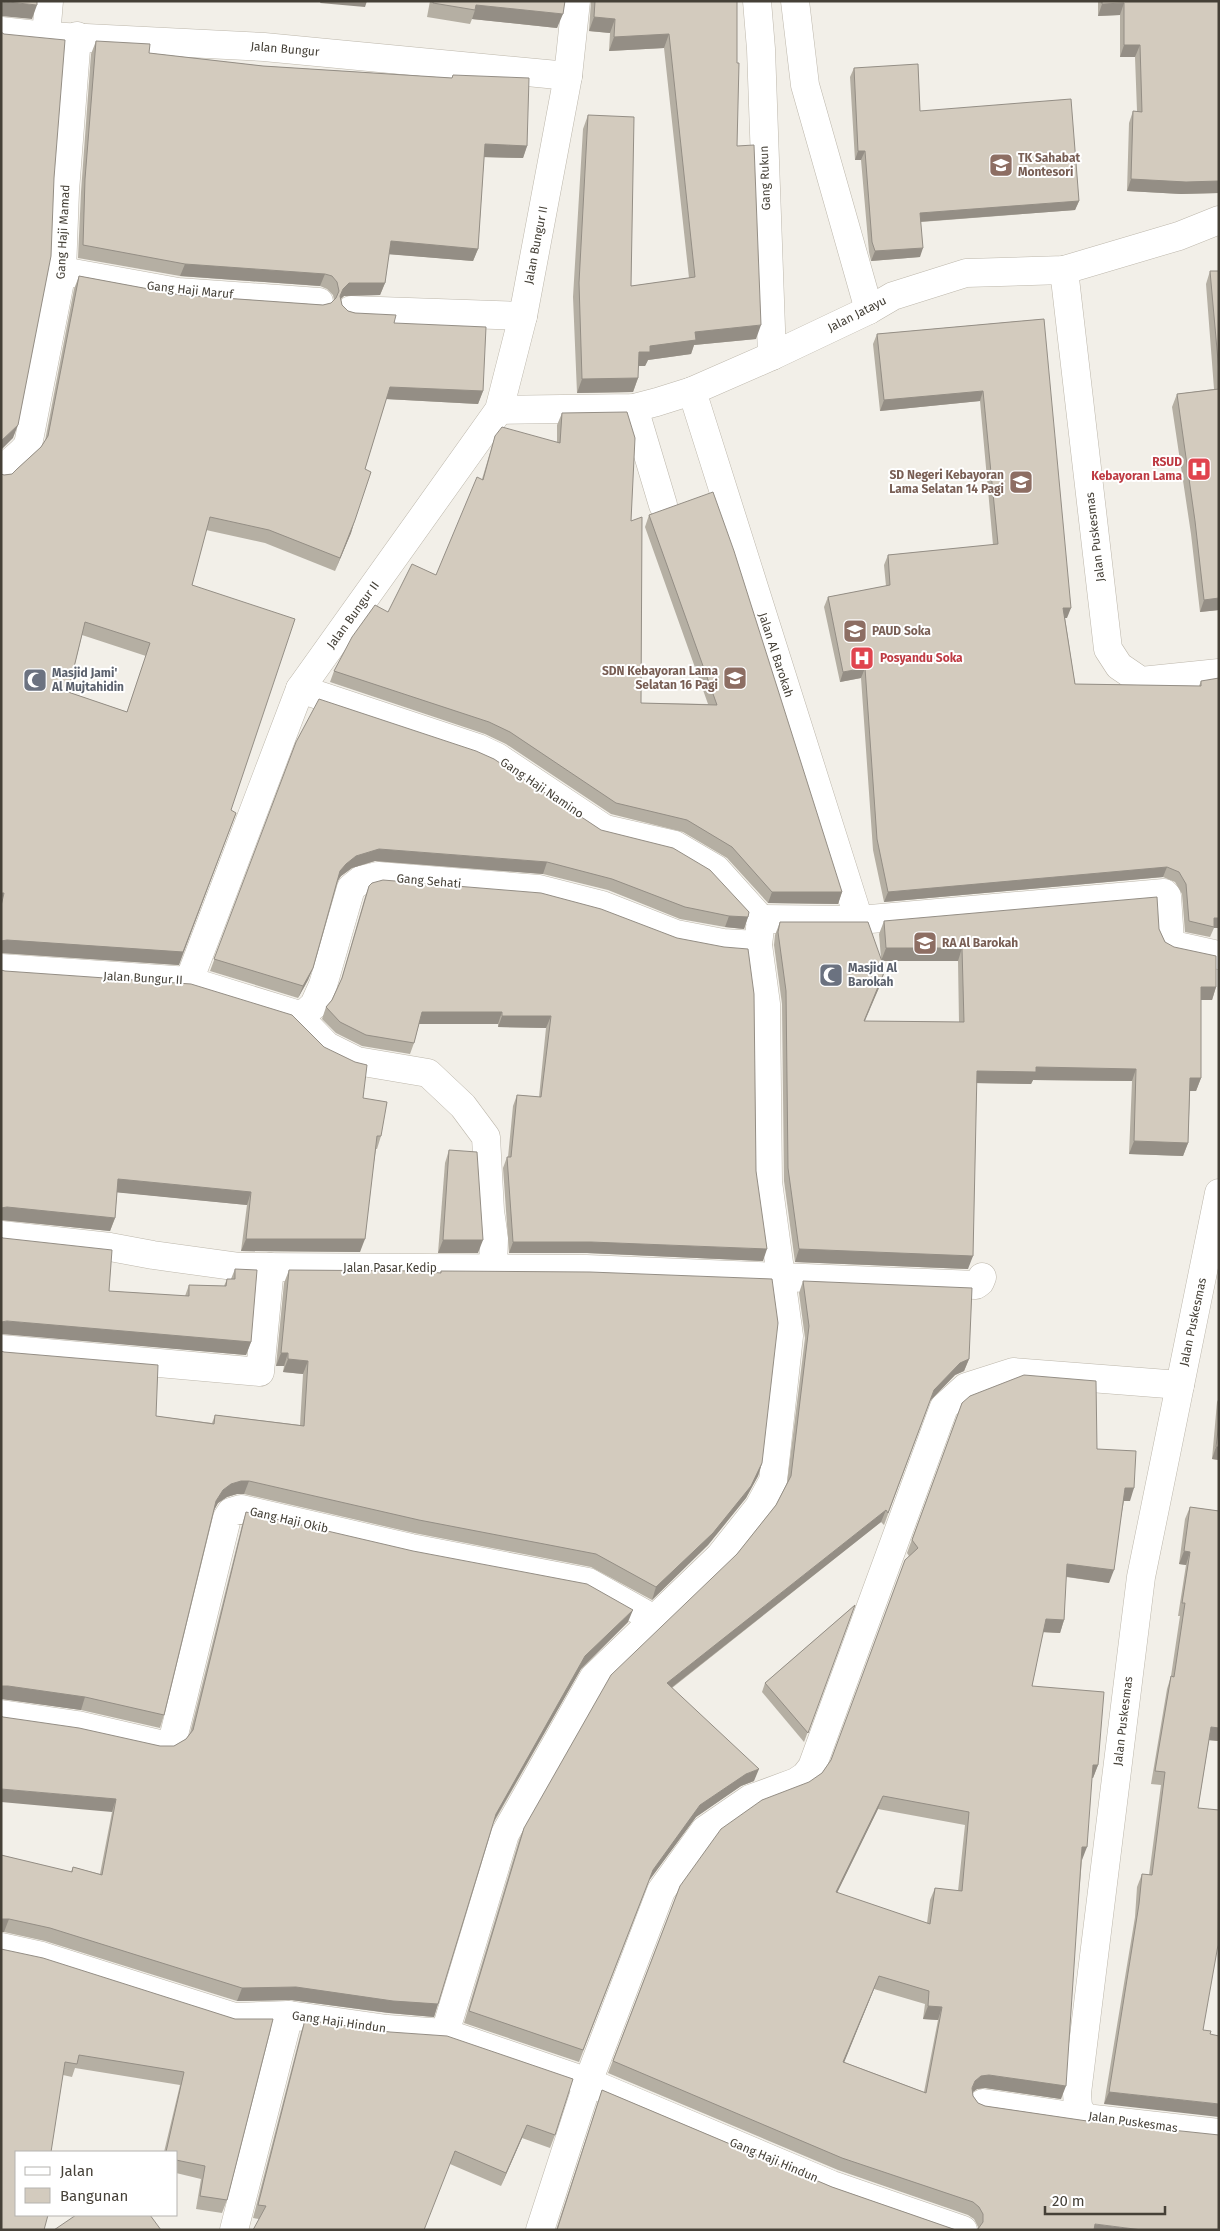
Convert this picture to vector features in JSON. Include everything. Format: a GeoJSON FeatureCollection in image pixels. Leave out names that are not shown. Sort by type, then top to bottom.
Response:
{"type":"FeatureCollection","features":[{"type":"Feature","properties":{"kind":"street"},"geometry":{"type":"LineString","coordinates":[[46,36],[49,1]]}},
{"type":"Feature","properties":{"kind":"street","name":"Jalan Bungur II"},"geometry":{"type":"LineString","coordinates":[[1,968],[189,981],[300,689],[499,410],[522,316],[568,76],[576,1]]}},
{"type":"Feature","properties":{"kind":"street","name":"Gang Rukun"},"geometry":{"type":"LineString","coordinates":[[757,1],[761,49],[772,356]]}},
{"type":"Feature","properties":{"kind":"street"},"geometry":{"type":"LineString","coordinates":[[795,1],[805,85],[869,310]]}},
{"type":"Feature","properties":{"kind":"street","name":"Jalan Bungur"},"geometry":{"type":"LineString","coordinates":[[1,31],[46,36],[77,36],[264,47],[568,76]]}},
{"type":"Feature","properties":{"kind":"street","name":"Gang Haji Mamad"},"geometry":{"type":"LineString","coordinates":[[1,472],[11,460],[22,453],[28,446],[62,271],[65,191],[77,36]]}},
{"type":"Feature","properties":{"kind":"street","name":"Jalan Jatayu"},"geometry":{"type":"LineString","coordinates":[[499,410],[634,408],[692,391],[772,356],[869,310],[893,296],[966,273],[1064,270],[1179,236],[1219,220]]}},
{"type":"Feature","properties":{"kind":"street","name":"Jalan Puskesmas"},"geometry":{"type":"LineString","coordinates":[[1064,270],[1108,649],[1119,666],[1142,681],[1219,673]]}},
{"type":"Feature","properties":{"kind":"street","name":"Gang Haji Maruf"},"geometry":{"type":"LineString","coordinates":[[62,271],[178,292],[319,302]]}},
{"type":"Feature","properties":{"kind":"street"},"geometry":{"type":"LineString","coordinates":[[352,310],[522,316]]}},
{"type":"Feature","properties":{"kind":"street","name":"Jalan Al Barokah"},"geometry":{"type":"LineString","coordinates":[[692,391],[859,920]]}},
{"type":"Feature","properties":{"kind":"street"},"geometry":{"type":"LineString","coordinates":[[634,408],[663,505]]}},
{"type":"Feature","properties":{"kind":"street","name":"Gang Haji Namino"},"geometry":{"type":"LineString","coordinates":[[300,689],[478,748],[497,757],[605,829],[675,845],[716,869],[760,932]]}},
{"type":"Feature","properties":{"kind":"street","name":"Gang Sehati"},"geometry":{"type":"LineString","coordinates":[[296,1014],[305,1013],[314,1005],[323,985],[352,888],[361,880],[378,876],[539,889],[602,905],[676,934],[723,943],[760,932],[859,920],[1164,893],[1167,896],[1170,941],[1172,945],[1219,956]]}},
{"type":"Feature","properties":{"kind":"street"},"geometry":{"type":"LineString","coordinates":[[445,2033],[505,1834],[594,1677],[720,1556],[759,1507],[773,1480],[789,1336],[768,1182],[766,1004],[760,932]]}},
{"type":"Feature","properties":{"kind":"street"},"geometry":{"type":"LineString","coordinates":[[189,981],[296,1014],[327,1046],[357,1061],[428,1073],[463,1106],[486,1137],[490,1211],[494,1238],[494,1268]]}},
{"type":"Feature","properties":{"kind":"street","name":"Jalan Puskesmas"},"geometry":{"type":"LineString","coordinates":[[1219,1193],[1142,1577],[1077,2093],[1078,2107],[1085,2118],[1219,2133]]}},
{"type":"Feature","properties":{"kind":"street","name":"Jalan Pasar Kedip"},"geometry":{"type":"LineString","coordinates":[[1,1235],[110,1247],[240,1267],[638,1270],[664,1273],[976,1285],[982,1277]]}},
{"type":"Feature","properties":{"kind":"street"},"geometry":{"type":"LineString","coordinates":[[1,1349],[260,1372],[270,1267]]}},
{"type":"Feature","properties":{"kind":"street"},"geometry":{"type":"LineString","coordinates":[[540,2230],[588,2082],[661,1891],[705,1830],[728,1812],[750,1799],[796,1782],[805,1776],[812,1767],[944,1407],[966,1387],[1013,1372],[1180,1385]]}},
{"type":"Feature","properties":{"kind":"street","name":"Gang Haji Okib"},"geometry":{"type":"LineString","coordinates":[[1,1714],[77,1725],[159,1744],[167,1743],[173,1739],[227,1518],[231,1512],[241,1509],[411,1548],[588,1582],[654,1619]]}},
{"type":"Feature","properties":{"kind":"street","name":"Gang Haji Hindun"},"geometry":{"type":"LineString","coordinates":[[1,1947],[42,1956],[235,2016],[289,2014],[387,2029],[445,2033],[588,2082],[832,2185],[963,2230]]}},
{"type":"Feature","properties":{"kind":"street"},"geometry":{"type":"LineString","coordinates":[[234,2230],[289,2014]]}},
{"type":"Feature","properties":{"kind":"street"},"geometry":{"type":"LineString","coordinates":[[983,2103],[1085,2118]]}},
{"type":"Feature","properties":{"kind":"building"},"geometry":{"type":"Polygon","coordinates":[[[1,1],[37,1],[37,5],[1,3],[1,1]]]}},
{"type":"Feature","properties":{"kind":"building"},"geometry":{"type":"Polygon","coordinates":[[[433,1],[565,1],[563,14],[476,5],[475,10],[433,3],[433,1]]]}},
{"type":"Feature","properties":{"kind":"building"},"geometry":{"type":"Polygon","coordinates":[[[595,1],[737,1],[737,63],[739,63],[737,146],[754,145],[761,325],[695,332],[696,340],[650,346],[650,352],[639,352],[638,378],[582,379],[579,283],[588,115],[634,117],[631,286],[695,277],[669,34],[614,37],[615,19],[594,17],[595,1]]]}},
{"type":"Feature","properties":{"kind":"building"},"geometry":{"type":"Polygon","coordinates":[[[1102,1],[1219,1],[1219,181],[1186,182],[1131,179],[1133,111],[1142,112],[1140,45],[1124,45],[1124,3],[1102,4],[1102,1]]]}},
{"type":"Feature","properties":{"kind":"building"},"geometry":{"type":"Polygon","coordinates":[[[1,32],[4,34],[65,40],[54,178],[51,256],[18,425],[1,441],[1,32]]]}},
{"type":"Feature","properties":{"kind":"building"},"geometry":{"type":"Polygon","coordinates":[[[96,41],[150,44],[149,53],[263,66],[452,78],[453,75],[529,78],[527,146],[485,144],[478,249],[391,241],[385,283],[349,283],[343,289],[340,296],[342,305],[348,311],[396,315],[394,323],[486,327],[483,391],[390,387],[365,469],[371,472],[340,558],[269,530],[210,517],[192,585],[295,619],[231,810],[236,813],[183,952],[1,941],[1,906],[4,893],[1,893],[1,474],[12,474],[41,447],[48,436],[79,276],[181,295],[323,305],[331,303],[339,291],[337,282],[332,276],[325,274],[185,264],[83,245],[85,179],[96,41]],[[85,622],[68,692],[127,712],[150,643],[85,622]]]}},
{"type":"Feature","properties":{"kind":"building"},"geometry":{"type":"Polygon","coordinates":[[[918,64],[920,111],[1071,99],[1079,201],[920,213],[923,248],[875,251],[872,242],[865,151],[858,151],[854,68],[918,64]]]}},
{"type":"Feature","properties":{"kind":"building"},"geometry":{"type":"Polygon","coordinates":[[[1210,271],[1219,271],[1219,372],[1210,271]]]}},
{"type":"Feature","properties":{"kind":"building"},"geometry":{"type":"Polygon","coordinates":[[[1044,319],[1071,608],[1063,608],[1075,684],[1201,686],[1201,681],[1219,678],[1219,918],[1214,918],[1214,927],[1189,921],[1186,884],[1179,872],[1167,867],[888,892],[877,839],[865,668],[843,672],[828,597],[890,585],[888,555],[998,544],[983,391],[884,400],[877,334],[1044,319]]]}},
{"type":"Feature","properties":{"kind":"building","name":"RSUD Kebayoran Lama"},"geometry":{"type":"Polygon","coordinates":[[[1219,389],[1219,598],[1204,600],[1177,394],[1219,389]]]}},
{"type":"Feature","properties":{"kind":"building"},"geometry":{"type":"Polygon","coordinates":[[[627,412],[635,438],[631,521],[642,517],[641,703],[717,705],[649,515],[713,492],[734,551],[842,892],[772,892],[732,847],[687,820],[616,803],[510,732],[489,722],[334,671],[352,637],[375,605],[388,612],[412,564],[436,575],[477,477],[483,480],[495,436],[502,427],[560,443],[562,413],[627,412]]]}},
{"type":"Feature","properties":{"kind":"building"},"geometry":{"type":"Polygon","coordinates":[[[319,699],[476,751],[494,759],[601,830],[673,848],[710,870],[749,912],[748,917],[729,916],[685,907],[612,879],[547,862],[379,849],[356,856],[340,871],[313,968],[303,986],[214,959],[296,742],[319,699]]]}},
{"type":"Feature","properties":{"kind":"building"},"geometry":{"type":"Polygon","coordinates":[[[383,880],[541,893],[601,909],[677,938],[724,947],[748,949],[754,994],[756,1171],[767,1249],[591,1242],[513,1242],[507,1157],[511,1157],[517,1095],[541,1097],[551,1016],[502,1016],[502,1012],[422,1012],[414,1043],[366,1035],[340,1022],[326,1007],[332,1000],[342,978],[369,886],[372,883],[383,880]]]}},
{"type":"Feature","properties":{"kind":"building"},"geometry":{"type":"Polygon","coordinates":[[[1157,897],[1159,929],[1165,942],[1174,947],[1216,956],[1216,987],[1201,987],[1201,1078],[1190,1078],[1188,1143],[1134,1141],[1136,1069],[1036,1067],[1036,1072],[977,1071],[973,1256],[799,1249],[788,1168],[786,991],[778,932],[780,922],[868,922],[885,970],[864,1021],[964,1022],[962,948],[886,948],[884,921],[1157,897]]]}},
{"type":"Feature","properties":{"kind":"building"},"geometry":{"type":"Polygon","coordinates":[[[1,970],[191,984],[292,1015],[324,1047],[355,1062],[367,1065],[363,1098],[387,1102],[381,1136],[377,1136],[365,1239],[246,1239],[251,1192],[118,1179],[115,1218],[7,1207],[1,1208],[1,970]]]}},
{"type":"Feature","properties":{"kind":"building"},"geometry":{"type":"Polygon","coordinates":[[[449,1150],[477,1152],[483,1240],[443,1240],[449,1150]]]}},
{"type":"Feature","properties":{"kind":"building"},"geometry":{"type":"Polygon","coordinates":[[[1,1237],[112,1250],[109,1291],[189,1296],[189,1285],[226,1286],[227,1279],[235,1279],[235,1269],[257,1270],[251,1342],[1,1322],[1,1237]]]}},
{"type":"Feature","properties":{"kind":"building"},"geometry":{"type":"Polygon","coordinates":[[[289,1270],[418,1271],[441,1273],[441,1271],[590,1272],[772,1279],[778,1323],[762,1463],[751,1486],[713,1533],[656,1587],[596,1554],[419,1520],[249,1481],[241,1481],[231,1484],[223,1490],[216,1501],[164,1715],[85,1697],[1,1686],[1,1351],[158,1365],[156,1416],[214,1424],[215,1415],[304,1426],[308,1361],[288,1359],[288,1353],[281,1353],[289,1270]]]}},
{"type":"Feature","properties":{"kind":"building"},"geometry":{"type":"Polygon","coordinates":[[[803,1281],[972,1288],[969,1359],[960,1363],[934,1390],[888,1513],[886,1510],[667,1683],[759,1769],[746,1774],[700,1805],[653,1870],[583,2050],[469,2011],[524,1828],[611,1675],[737,1554],[776,1505],[791,1476],[809,1326],[803,1281]]]}},
{"type":"Feature","properties":{"kind":"building"},"geometry":{"type":"Polygon","coordinates":[[[1024,1375],[1096,1381],[1097,1449],[1136,1451],[1134,1488],[1125,1488],[1114,1570],[1067,1564],[1064,1620],[1046,1619],[1032,1686],[1104,1692],[1098,1765],[1093,1765],[1087,1847],[1082,1847],[1066,2086],[989,2075],[981,2076],[975,2081],[972,2088],[973,2096],[978,2103],[985,2106],[1087,2121],[1219,2135],[1219,2230],[1142,2230],[1095,2224],[1094,2230],[976,2230],[983,2222],[983,2214],[973,2202],[842,2158],[613,2061],[680,1886],[721,1829],[762,1800],[809,1782],[822,1773],[831,1760],[905,1560],[918,1548],[912,1540],[962,1403],[970,1396],[1024,1375]],[[883,1796],[836,1892],[930,1924],[935,1888],[962,1891],[969,1812],[883,1796]],[[879,1976],[843,2062],[926,2093],[942,2007],[928,2006],[929,1991],[879,1976]]]}},
{"type":"Feature","properties":{"kind":"building"},"geometry":{"type":"Polygon","coordinates":[[[1219,1422],[1219,1447],[1216,1447],[1219,1422]]]}},
{"type":"Feature","properties":{"kind":"building"},"geometry":{"type":"Polygon","coordinates":[[[1190,1507],[1219,1511],[1219,1728],[1211,1727],[1198,1808],[1219,1810],[1218,1945],[1203,2030],[1211,2031],[1210,2034],[1219,2036],[1219,2104],[1109,2092],[1139,1904],[1142,1874],[1152,1875],[1165,1772],[1155,1771],[1171,1676],[1174,1677],[1185,1603],[1182,1603],[1190,1552],[1184,1551],[1190,1507]]]}},
{"type":"Feature","properties":{"kind":"building"},"geometry":{"type":"Polygon","coordinates":[[[246,1512],[413,1551],[587,1584],[633,1610],[585,1656],[496,1814],[438,2004],[393,2001],[296,1987],[242,1988],[50,1928],[1,1919],[1,1855],[72,1872],[73,1867],[102,1875],[116,1799],[1,1789],[1,1716],[79,1728],[160,1746],[174,1746],[186,1739],[193,1730],[246,1512]]]}},
{"type":"Feature","properties":{"kind":"building"},"geometry":{"type":"Polygon","coordinates":[[[855,1605],[808,1733],[765,1683],[855,1605]]]}},
{"type":"Feature","properties":{"kind":"building"},"geometry":{"type":"Polygon","coordinates":[[[1,1949],[43,1958],[235,2019],[273,2019],[227,2200],[200,2196],[205,2166],[178,2160],[178,2151],[166,2151],[184,2072],[79,2055],[77,2064],[65,2062],[51,2151],[15,2151],[15,2216],[48,2216],[44,2230],[1,2230],[1,1949]]]}},
{"type":"Feature","properties":{"kind":"building"},"geometry":{"type":"Polygon","coordinates":[[[305,2020],[390,2032],[447,2036],[573,2079],[555,2135],[527,2125],[506,2173],[455,2151],[424,2230],[253,2230],[266,2206],[258,2205],[305,2020]]]}},
{"type":"Feature","properties":{"kind":"building"},"geometry":{"type":"Polygon","coordinates":[[[602,2090],[832,2187],[956,2230],[557,2230],[602,2090]]]}},
{"type":"Feature","properties":{"kind":"building"},"geometry":{"type":"Polygon","coordinates":[[[75,2216],[151,2216],[161,2230],[54,2230],[75,2216]]]}},
{"type":"Feature","properties":{"kind":"place","name":"TK Sahabat Montesori"},"geometry":{"type":"Point","coordinates":[1001,165]}},
{"type":"Feature","properties":{"kind":"place","name":"RSUD Kebayoran Lama"},"geometry":{"type":"Point","coordinates":[1199,469]}},
{"type":"Feature","properties":{"kind":"place","name":"SD Negeri Kebayoran Lama Selatan 14 Pagi"},"geometry":{"type":"Point","coordinates":[1021,482]}},
{"type":"Feature","properties":{"kind":"place","name":"PAUD Soka"},"geometry":{"type":"Point","coordinates":[855,631]}},
{"type":"Feature","properties":{"kind":"place","name":"Posyandu Soka"},"geometry":{"type":"Point","coordinates":[862,658]}},
{"type":"Feature","properties":{"kind":"place","name":"SDN Kebayoran Lama Selatan 16 Pagi"},"geometry":{"type":"Point","coordinates":[735,678]}},
{"type":"Feature","properties":{"kind":"place","name":"Masjid Jami' Al Mujtahidin"},"geometry":{"type":"Point","coordinates":[35,680]}},
{"type":"Feature","properties":{"kind":"place","name":"RA Al Barokah"},"geometry":{"type":"Point","coordinates":[925,943]}},
{"type":"Feature","properties":{"kind":"place","name":"Masjid Al Barokah"},"geometry":{"type":"Point","coordinates":[831,975]}}]}
